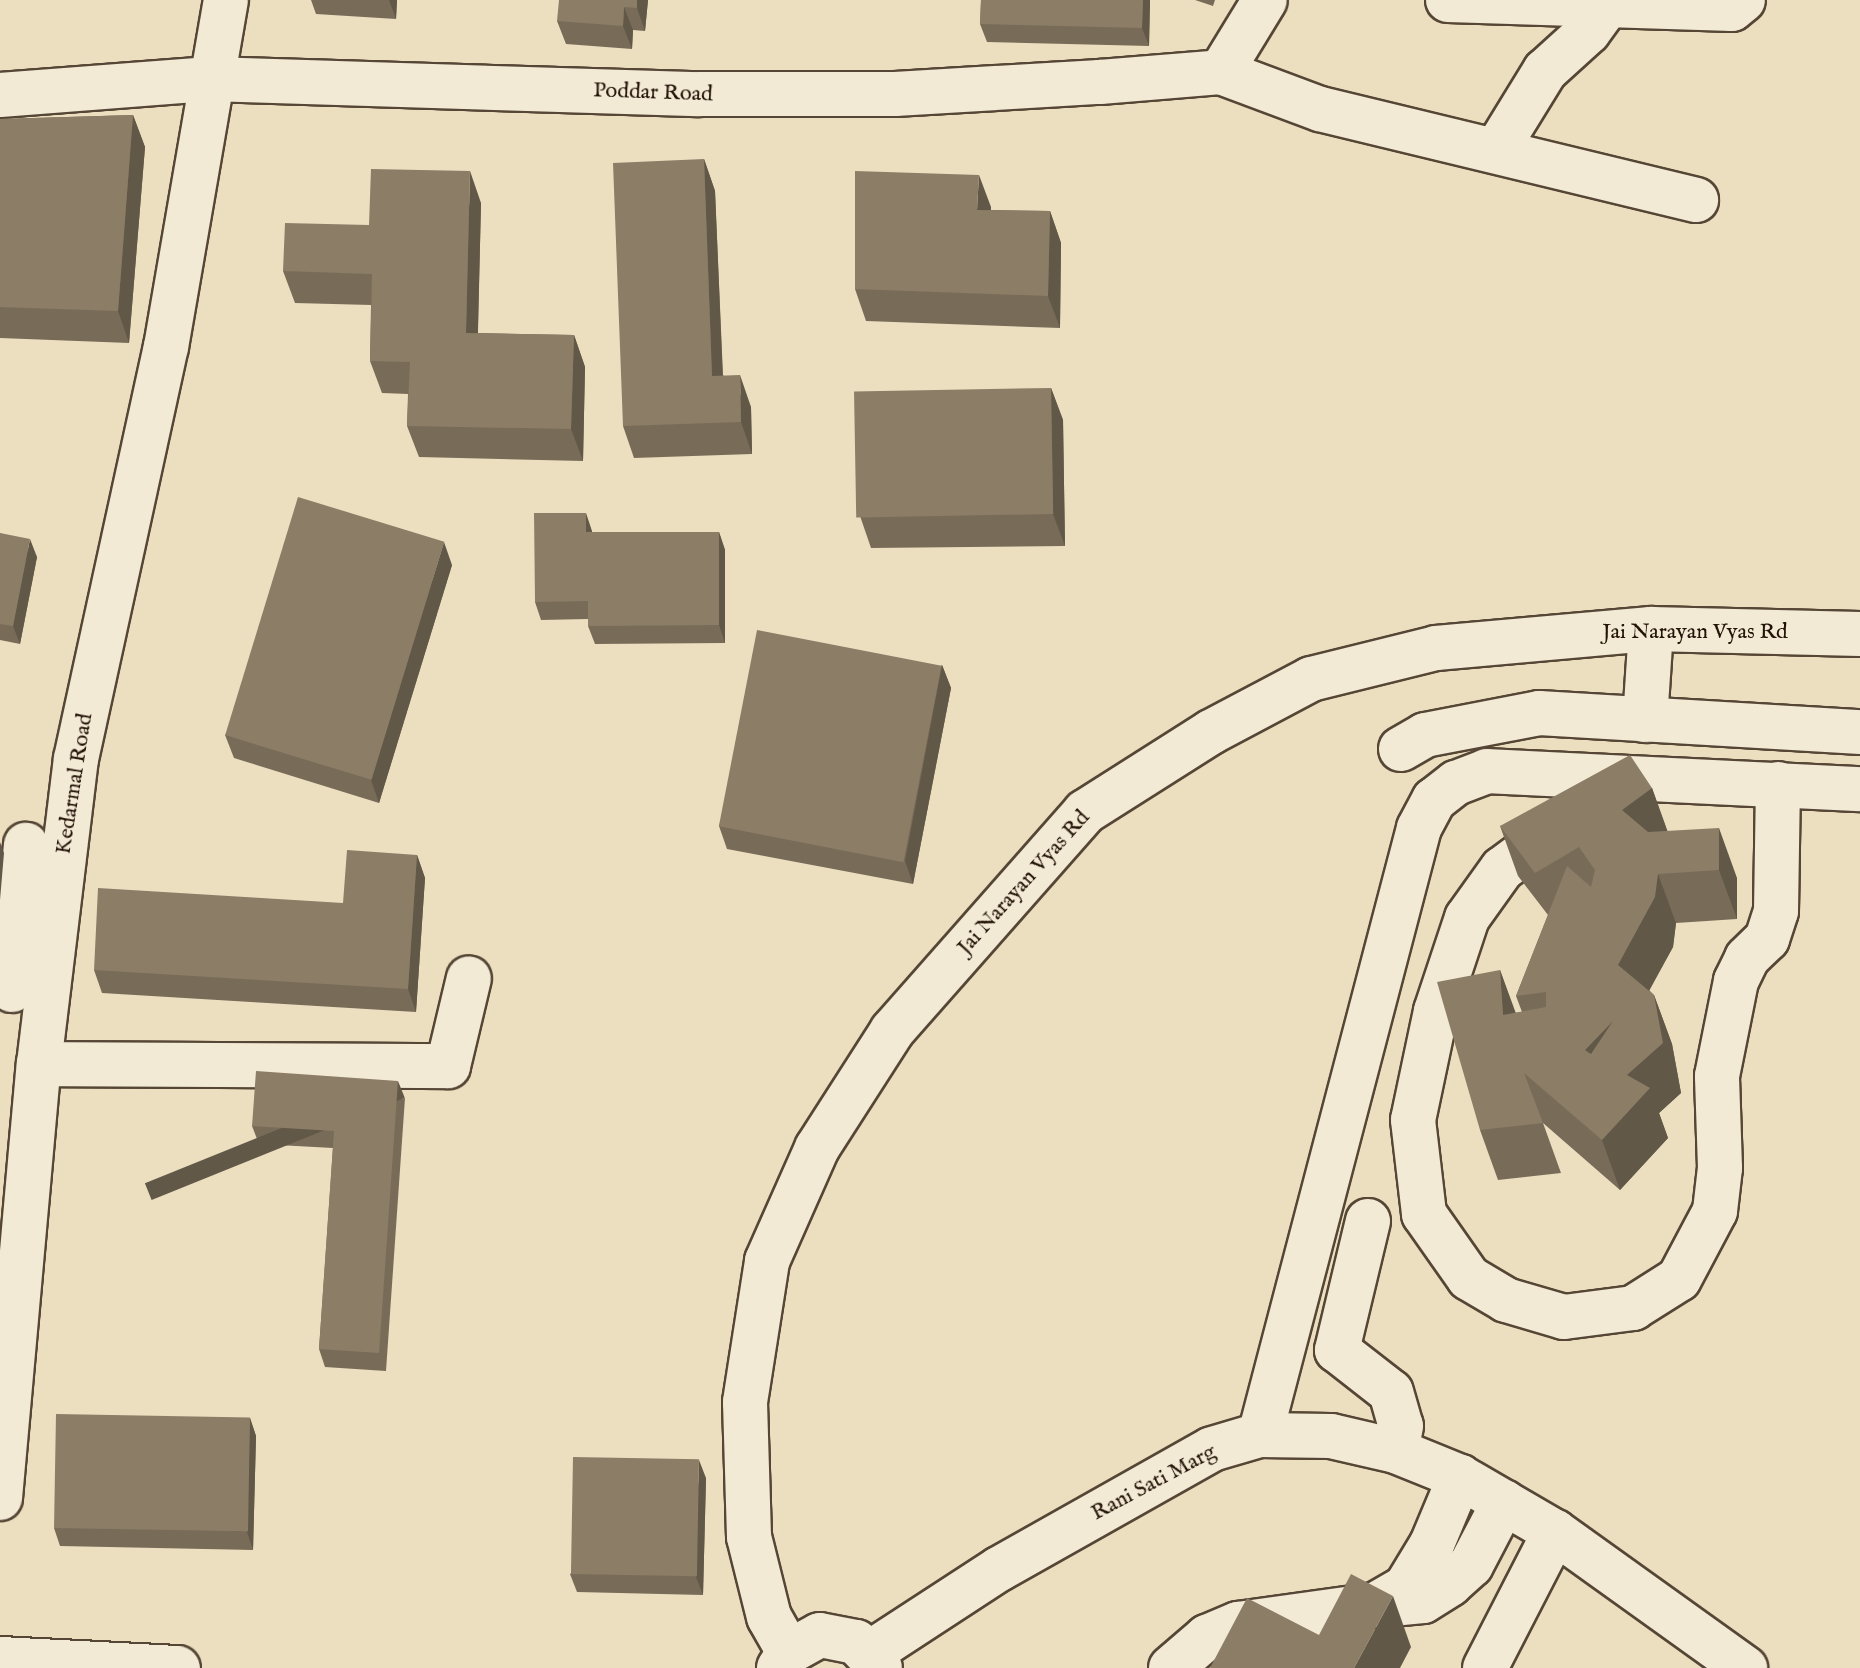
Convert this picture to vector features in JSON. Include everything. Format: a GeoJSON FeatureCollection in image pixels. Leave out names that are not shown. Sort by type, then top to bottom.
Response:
{"type":"FeatureCollection","features":[{"type":"Feature","properties":{"kind":"street","name":"Kedarmal Road"},"geometry":{"type":"LineString","coordinates":[[0,1498],[7,1309],[39,1064],[20,990],[38,920],[30,845],[76,759],[166,347],[226,0]]}},
{"type":"Feature","properties":{"kind":"street"},"geometry":{"type":"LineString","coordinates":[[1265,0],[1221,72],[1320,109],[1497,149],[1696,200]]}},
{"type":"Feature","properties":{"kind":"street"},"geometry":{"type":"LineString","coordinates":[[1448,0],[1732,9],[1743,0]]}},
{"type":"Feature","properties":{"kind":"street"},"geometry":{"type":"LineString","coordinates":[[1497,149],[1545,71],[1588,32],[1608,4]]}},
{"type":"Feature","properties":{"kind":"street","name":"Poddar Road"},"geometry":{"type":"LineString","coordinates":[[0,95],[210,79],[699,94],[895,94],[1221,72]]}},
{"type":"Feature","properties":{"kind":"street"},"geometry":{"type":"LineString","coordinates":[[1645,720],[1651,629]]}},
{"type":"Feature","properties":{"kind":"street","name":"Jai Narayan Vyas Rd"},"geometry":{"type":"LineString","coordinates":[[784,1660],[769,1617],[749,1537],[745,1402],[765,1276],[817,1148],[892,1031],[1085,812],[1211,732],[1311,679],[1436,648],[1651,629],[1860,634]]}},
{"type":"Feature","properties":{"kind":"street"},"geometry":{"type":"LineString","coordinates":[[1401,749],[1425,735],[1539,713],[1860,732]]}},
{"type":"Feature","properties":{"kind":"street"},"geometry":{"type":"LineString","coordinates":[[1260,1435],[1419,828],[1434,800],[1456,783],[1487,771],[1860,789]]}},
{"type":"Feature","properties":{"kind":"street"},"geometry":{"type":"LineString","coordinates":[[1626,777],[1502,869],[1467,918],[1436,1011],[1413,1120],[1424,1214],[1469,1278],[1506,1300],[1564,1317],[1633,1308],[1679,1279],[1715,1211],[1720,1168],[1717,1076],[1736,981],[1747,958],[1767,939],[1776,911],[1778,784]]}},
{"type":"Feature","properties":{"kind":"street"},"geometry":{"type":"LineString","coordinates":[[39,1064],[448,1066],[469,978]]}},
{"type":"Feature","properties":{"kind":"street"},"geometry":{"type":"LineString","coordinates":[[1368,1221],[1337,1350],[1391,1392],[1400,1409],[1396,1451]]}},
{"type":"Feature","properties":{"kind":"street","name":"Rani Sati Marg"},"geometry":{"type":"LineString","coordinates":[[875,1660],[999,1569],[1212,1449],[1260,1435],[1331,1436],[1396,1451],[1460,1477],[1555,1532],[1745,1668]]}},
{"type":"Feature","properties":{"kind":"street"},"geometry":{"type":"LineString","coordinates":[[1375,1605],[1406,1587],[1432,1544],[1460,1477]]}},
{"type":"Feature","properties":{"kind":"street"},"geometry":{"type":"LineString","coordinates":[[1171,1668],[1207,1637],[1238,1624],[1423,1601],[1450,1584],[1471,1565],[1504,1502]]}},
{"type":"Feature","properties":{"kind":"street"},"geometry":{"type":"LineString","coordinates":[[1485,1668],[1555,1532]]}},
{"type":"Feature","properties":{"kind":"street"},"geometry":{"type":"LineString","coordinates":[[784,1660],[820,1635],[839,1635],[875,1660]]}},
{"type":"Feature","properties":{"kind":"street"},"geometry":{"type":"LineString","coordinates":[[0,1659],[178,1668]]}},
{"type":"Feature","properties":{"kind":"building"},"geometry":{"type":"Polygon","coordinates":[[[559,0],[637,0],[637,8],[624,7],[623,26],[557,21],[559,0]]]}},
{"type":"Feature","properties":{"kind":"building"},"geometry":{"type":"Polygon","coordinates":[[[981,0],[1143,0],[1142,28],[980,24],[981,0]]]}},
{"type":"Feature","properties":{"kind":"building"},"geometry":{"type":"Polygon","coordinates":[[[133,115],[118,311],[0,307],[0,119],[133,115]]]}},
{"type":"Feature","properties":{"kind":"building"},"geometry":{"type":"Polygon","coordinates":[[[704,159],[712,376],[740,375],[741,422],[623,426],[613,163],[704,159]]]}},
{"type":"Feature","properties":{"kind":"building"},"geometry":{"type":"Polygon","coordinates":[[[371,169],[470,171],[466,333],[574,335],[571,429],[407,426],[410,362],[370,361],[372,274],[283,271],[285,223],[369,225],[371,169]]]}},
{"type":"Feature","properties":{"kind":"building"},"geometry":{"type":"Polygon","coordinates":[[[855,171],[979,175],[977,210],[1050,211],[1048,296],[855,289],[855,171]]]}},
{"type":"Feature","properties":{"kind":"building"},"geometry":{"type":"Polygon","coordinates":[[[1051,388],[1053,514],[856,517],[854,391],[1051,388]]]}},
{"type":"Feature","properties":{"kind":"building"},"geometry":{"type":"Polygon","coordinates":[[[298,497],[444,542],[372,780],[225,735],[298,497]]]}},
{"type":"Feature","properties":{"kind":"building"},"geometry":{"type":"Polygon","coordinates":[[[534,513],[586,513],[586,532],[719,532],[719,625],[588,626],[588,601],[535,602],[534,513]]]}},
{"type":"Feature","properties":{"kind":"building"},"geometry":{"type":"Polygon","coordinates":[[[0,533],[30,539],[13,626],[0,624],[0,533]]]}},
{"type":"Feature","properties":{"kind":"building"},"geometry":{"type":"Polygon","coordinates":[[[757,630],[942,666],[903,862],[719,826],[757,630]]]}},
{"type":"Feature","properties":{"kind":"building"},"geometry":{"type":"Polygon","coordinates":[[[1630,755],[1652,788],[1622,810],[1648,832],[1719,828],[1719,870],[1658,874],[1655,897],[1618,965],[1654,995],[1663,1043],[1627,1075],[1650,1088],[1602,1140],[1524,1073],[1543,1123],[1480,1130],[1437,982],[1500,970],[1503,1015],[1546,1007],[1546,992],[1516,996],[1567,866],[1591,887],[1595,870],[1579,847],[1535,873],[1500,826],[1630,755]],[[1613,1021],[1585,1050],[1591,1054],[1613,1021]]]}},
{"type":"Feature","properties":{"kind":"building"},"geometry":{"type":"Polygon","coordinates":[[[347,850],[417,855],[408,989],[94,970],[98,888],[343,903],[347,850]]]}},
{"type":"Feature","properties":{"kind":"building"},"geometry":{"type":"Polygon","coordinates":[[[256,1071],[398,1081],[379,1353],[319,1349],[334,1131],[252,1126],[256,1071]]]}},
{"type":"Feature","properties":{"kind":"building"},"geometry":{"type":"Polygon","coordinates":[[[56,1414],[250,1417],[248,1531],[54,1528],[56,1414]]]}},
{"type":"Feature","properties":{"kind":"building"},"geometry":{"type":"Polygon","coordinates":[[[573,1457],[699,1459],[697,1576],[571,1574],[573,1457]]]}},
{"type":"Feature","properties":{"kind":"building"},"geometry":{"type":"Polygon","coordinates":[[[1351,1574],[1393,1596],[1354,1668],[1210,1668],[1247,1598],[1319,1635],[1351,1574]]]}}]}
